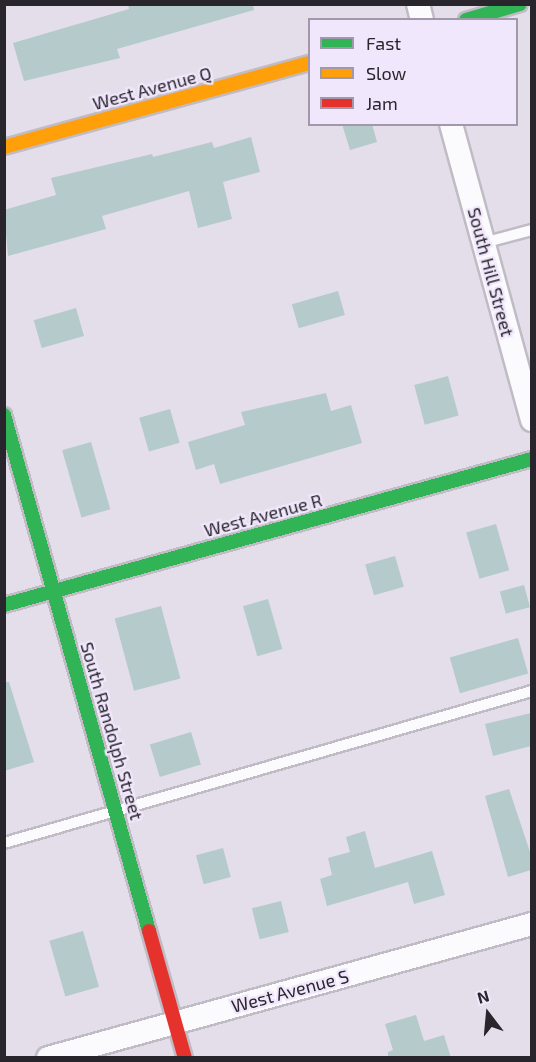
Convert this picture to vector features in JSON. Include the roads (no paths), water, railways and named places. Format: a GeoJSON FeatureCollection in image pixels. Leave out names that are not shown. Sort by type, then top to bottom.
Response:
{"type":"FeatureCollection","features":[{"type":"Feature","properties":{"kind":"street"},"geometry":{"type":"LineString","coordinates":[[473,18],[520,4]]}},
{"type":"Feature","properties":{"kind":"street","name":"West Avenue Q"},"geometry":{"type":"LineString","coordinates":[[4,147],[308,63]]}},
{"type":"Feature","properties":{"kind":"street","name":"South Hill Street"},"geometry":{"type":"LineString","coordinates":[[452,126],[531,420]]}},
{"type":"Feature","properties":{"kind":"street","name":"South Randolph Street"},"geometry":{"type":"LineString","coordinates":[[4,414],[185,1058]]}},
{"type":"Feature","properties":{"kind":"street","name":"West Avenue R"},"geometry":{"type":"LineString","coordinates":[[4,605],[531,459]]}},
{"type":"Feature","properties":{"kind":"street","name":"West Avenue S"},"geometry":{"type":"LineString","coordinates":[[48,1058],[531,924]]}},
{"type":"Feature","properties":{"kind":"lane"},"geometry":{"type":"LineString","coordinates":[[483,243],[531,230]]}},
{"type":"Feature","properties":{"kind":"lane"},"geometry":{"type":"LineString","coordinates":[[4,843],[531,692]]}}]}
